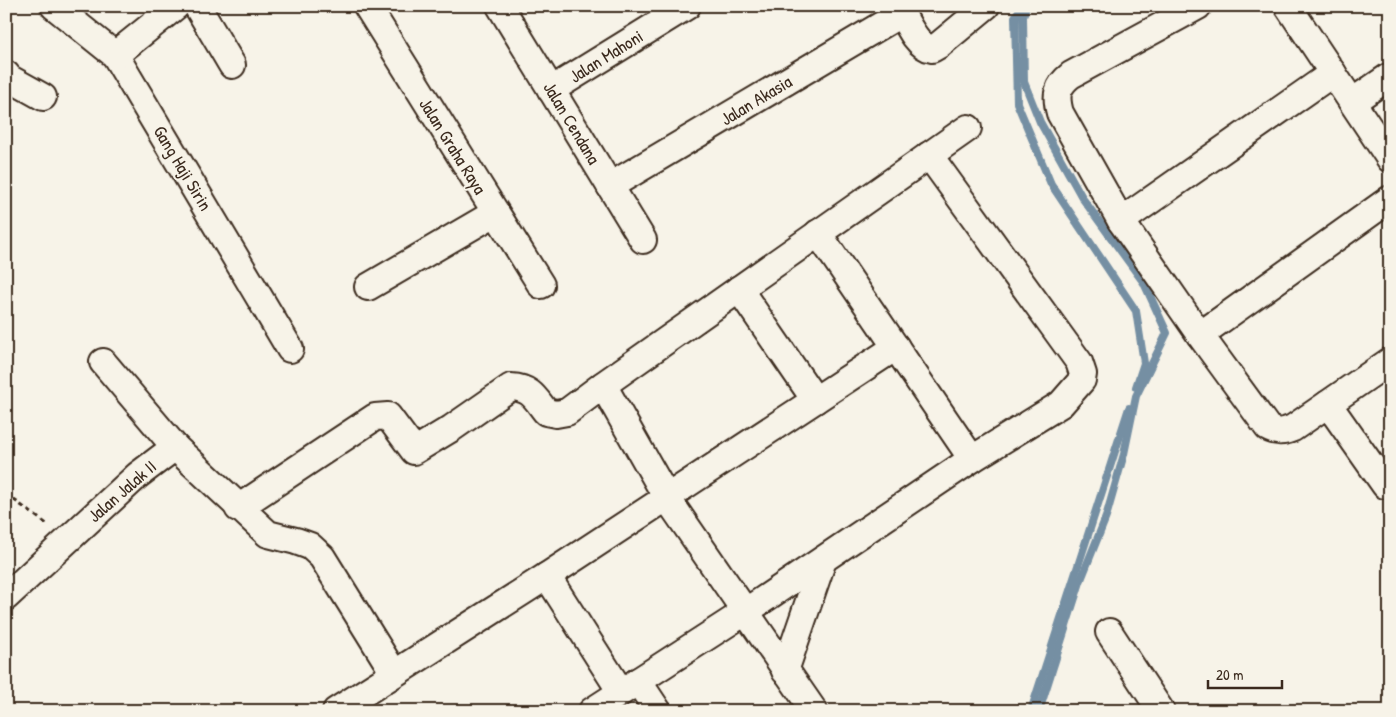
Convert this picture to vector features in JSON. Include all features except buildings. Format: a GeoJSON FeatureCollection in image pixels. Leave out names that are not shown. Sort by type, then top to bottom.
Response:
{"type":"FeatureCollection","features":[{"type":"Feature","properties":{"kind":"street","name":"Gang Haji Sirin"},"geometry":{"type":"LineString","coordinates":[[54,6],[115,55],[290,349]]}},
{"type":"Feature","properties":{"kind":"street"},"geometry":{"type":"LineString","coordinates":[[115,55],[176,6]]}},
{"type":"Feature","properties":{"kind":"street"},"geometry":{"type":"LineString","coordinates":[[196,6],[232,65]]}},
{"type":"Feature","properties":{"kind":"street","name":"Jalan Graha Raya"},"geometry":{"type":"LineString","coordinates":[[366,6],[541,285]]}},
{"type":"Feature","properties":{"kind":"street","name":"Jalan Cendana"},"geometry":{"type":"LineString","coordinates":[[500,6],[643,240]]}},
{"type":"Feature","properties":{"kind":"street","name":"Jalan Mahoni"},"geometry":{"type":"LineString","coordinates":[[551,90],[687,6]]}},
{"type":"Feature","properties":{"kind":"street"},"geometry":{"type":"LineString","coordinates":[[900,10],[919,42],[926,48],[932,49],[986,6]]}},
{"type":"Feature","properties":{"kind":"street"},"geometry":{"type":"LineString","coordinates":[[1198,6],[1071,75],[1057,90],[1056,96],[1060,112],[1121,221],[1263,424],[1272,431],[1283,432],[1288,430],[1390,361]]}},
{"type":"Feature","properties":{"kind":"street"},"geometry":{"type":"LineString","coordinates":[[1288,6],[1390,159]]}},
{"type":"Feature","properties":{"kind":"street","name":"Jalan Akasia"},"geometry":{"type":"LineString","coordinates":[[610,186],[900,10]]}},
{"type":"Feature","properties":{"kind":"street"},"geometry":{"type":"LineString","coordinates":[[1121,221],[1333,73]]}},
{"type":"Feature","properties":{"kind":"street"},"geometry":{"type":"LineString","coordinates":[[6,74],[9,78],[43,98]]}},
{"type":"Feature","properties":{"kind":"street"},"geometry":{"type":"LineString","coordinates":[[1352,102],[1390,76]]}},
{"type":"Feature","properties":{"kind":"street"},"geometry":{"type":"LineString","coordinates":[[238,508],[374,417],[388,416],[414,451],[452,428],[511,387],[521,388],[531,393],[546,412],[556,414],[567,412],[602,384],[968,128]]}},
{"type":"Feature","properties":{"kind":"street"},"geometry":{"type":"LineString","coordinates":[[592,711],[745,612],[972,459],[1061,404],[1082,380],[1083,374],[1079,362],[930,155]]}},
{"type":"Feature","properties":{"kind":"street"},"geometry":{"type":"LineString","coordinates":[[1200,335],[1390,198]]}},
{"type":"Feature","properties":{"kind":"street"},"geometry":{"type":"LineString","coordinates":[[368,287],[495,213]]}},
{"type":"Feature","properties":{"kind":"street"},"geometry":{"type":"LineString","coordinates":[[818,233],[972,459]]}},
{"type":"Feature","properties":{"kind":"street"},"geometry":{"type":"LineString","coordinates":[[739,289],[815,400]]}},
{"type":"Feature","properties":{"kind":"street"},"geometry":{"type":"LineString","coordinates":[[336,711],[667,498],[896,347]]}},
{"type":"Feature","properties":{"kind":"street"},"geometry":{"type":"LineString","coordinates":[[103,362],[175,446],[238,508],[268,534],[310,546],[322,557],[394,673]]}},
{"type":"Feature","properties":{"kind":"street"},"geometry":{"type":"LineString","coordinates":[[602,384],[667,498],[814,711]]}},
{"type":"Feature","properties":{"kind":"street"},"geometry":{"type":"LineString","coordinates":[[1328,404],[1385,484]]}},
{"type":"Feature","properties":{"kind":"street","name":"Jalan Jalak II"},"geometry":{"type":"LineString","coordinates":[[6,597],[138,475],[175,446]]}},
{"type":"Feature","properties":{"kind":"street"},"geometry":{"type":"LineString","coordinates":[[785,671],[823,560]]}},
{"type":"Feature","properties":{"kind":"street"},"geometry":{"type":"LineString","coordinates":[[547,576],[630,687],[658,711]]}},
{"type":"Feature","properties":{"kind":"street"},"geometry":{"type":"LineString","coordinates":[[1109,632],[1161,711]]}},
{"type":"Feature","properties":{"kind":"path"},"geometry":{"type":"LineString","coordinates":[[6,494],[67,540]]}},
{"type":"Feature","properties":{"kind":"waterway"},"geometry":{"type":"LineString","coordinates":[[1022,6],[1015,17],[1017,103],[1051,184],[1136,311],[1144,363],[1136,387]]}},
{"type":"Feature","properties":{"kind":"waterway"},"geometry":{"type":"LineString","coordinates":[[1026,6],[1023,17],[1024,82],[1040,122],[1083,199],[1144,283],[1167,333],[1136,396],[1124,454],[1106,517],[1080,582],[1039,711]]}},
{"type":"Feature","properties":{"kind":"waterway"},"geometry":{"type":"LineString","coordinates":[[1031,711],[1129,408]]}}]}
